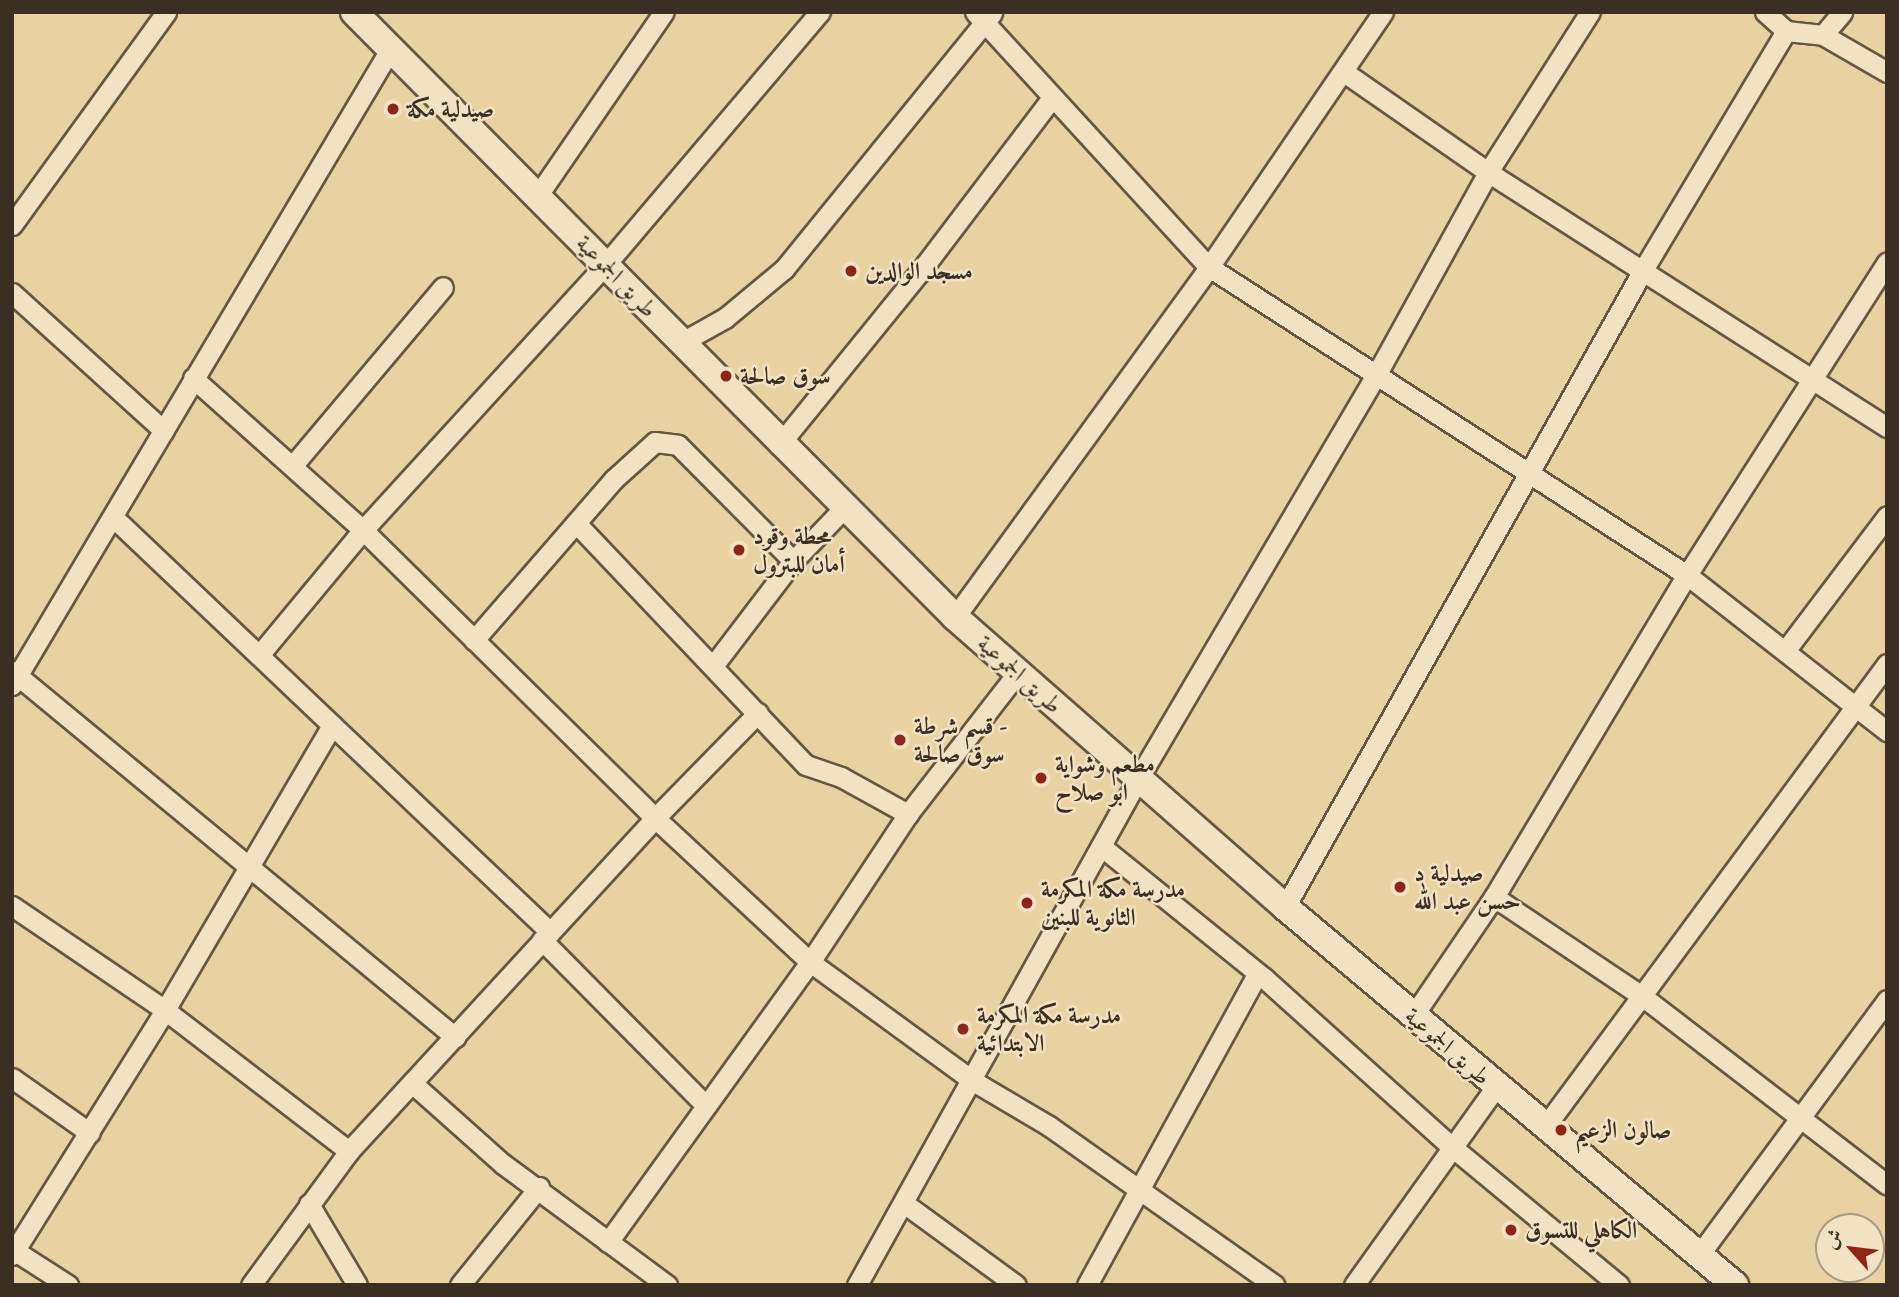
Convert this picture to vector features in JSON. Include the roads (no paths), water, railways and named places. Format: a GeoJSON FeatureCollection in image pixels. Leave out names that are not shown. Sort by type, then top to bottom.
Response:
{"type":"FeatureCollection","features":[{"type":"Feature","properties":{"kind":"main road","name":"طريق الجموعية"},"geometry":{"type":"LineString","coordinates":[[355,13],[606,264],[779,445],[956,617],[1285,907],[1544,1128],[1735,1285]]}},
{"type":"Feature","properties":{"kind":"street"},"geometry":{"type":"LineString","coordinates":[[12,225],[166,12]]}},
{"type":"Feature","properties":{"kind":"street"},"geometry":{"type":"LineString","coordinates":[[538,195],[664,12]]}},
{"type":"Feature","properties":{"kind":"street"},"geometry":{"type":"LineString","coordinates":[[260,654],[363,530],[606,264],[820,12]]}},
{"type":"Feature","properties":{"kind":"street"},"geometry":{"type":"LineString","coordinates":[[956,617],[1209,267],[1383,12]]}},
{"type":"Feature","properties":{"kind":"street"},"geometry":{"type":"LineString","coordinates":[[857,1285],[905,1204],[1138,779],[1375,377],[1488,172],[1590,12]]}},
{"type":"Feature","properties":{"kind":"street"},"geometry":{"type":"LineString","coordinates":[[1765,12],[1786,31],[1823,35],[1887,72]]}},
{"type":"Feature","properties":{"kind":"street"},"geometry":{"type":"LineString","coordinates":[[1823,35],[1842,12]]}},
{"type":"Feature","properties":{"kind":"street"},"geometry":{"type":"LineString","coordinates":[[682,342],[724,318],[784,269],[984,15],[1051,99],[1209,267],[1375,377],[1687,575],[1887,731]]}},
{"type":"Feature","properties":{"kind":"street"},"geometry":{"type":"LineString","coordinates":[[1285,907],[1643,270],[1786,31]]}},
{"type":"Feature","properties":{"kind":"street"},"geometry":{"type":"LineString","coordinates":[[391,48],[113,517],[14,677],[454,1037]]}},
{"type":"Feature","properties":{"kind":"street"},"geometry":{"type":"LineString","coordinates":[[1343,72],[1488,172],[1887,427]]}},
{"type":"Feature","properties":{"kind":"street"},"geometry":{"type":"LineString","coordinates":[[779,445],[919,273],[1051,99]]}},
{"type":"Feature","properties":{"kind":"street"},"geometry":{"type":"LineString","coordinates":[[1413,1016],[1494,897],[1687,575],[1887,262]]}},
{"type":"Feature","properties":{"kind":"street"},"geometry":{"type":"LineString","coordinates":[[294,464],[443,286]]}},
{"type":"Feature","properties":{"kind":"street"},"geometry":{"type":"LineString","coordinates":[[13,297],[164,431]]}},
{"type":"Feature","properties":{"kind":"street"},"geometry":{"type":"LineString","coordinates":[[193,378],[294,464],[655,818],[810,962],[973,1081],[1049,1126],[1140,1193],[1274,1285]]}},
{"type":"Feature","properties":{"kind":"street"},"geometry":{"type":"LineString","coordinates":[[474,640],[633,459],[655,442],[665,440],[678,445],[793,561]]}},
{"type":"Feature","properties":{"kind":"street"},"geometry":{"type":"LineString","coordinates":[[713,666],[793,561],[843,509]]}},
{"type":"Feature","properties":{"kind":"street"},"geometry":{"type":"LineString","coordinates":[[1785,651],[1887,516]]}},
{"type":"Feature","properties":{"kind":"street"},"geometry":{"type":"LineString","coordinates":[[113,517],[260,654],[546,936],[706,1106]]}},
{"type":"Feature","properties":{"kind":"street"},"geometry":{"type":"LineString","coordinates":[[576,523],[806,765],[841,777],[908,814]]}},
{"type":"Feature","properties":{"kind":"street"},"geometry":{"type":"LineString","coordinates":[[1544,1128],[1854,705],[1887,664]]}},
{"type":"Feature","properties":{"kind":"street"},"geometry":{"type":"LineString","coordinates":[[608,1242],[810,962],[908,814],[1018,672]]}},
{"type":"Feature","properties":{"kind":"street"},"geometry":{"type":"LineString","coordinates":[[251,1285],[349,1151],[655,818],[758,713]]}},
{"type":"Feature","properties":{"kind":"street"},"geometry":{"type":"LineString","coordinates":[[68,1285],[13,1251],[90,1133],[165,1010],[247,865],[332,724]]}},
{"type":"Feature","properties":{"kind":"street"},"geometry":{"type":"LineString","coordinates":[[1101,846],[1257,974],[1452,1147],[1619,1285]]}},
{"type":"Feature","properties":{"kind":"street"},"geometry":{"type":"LineString","coordinates":[[1494,897],[1642,996],[1801,1116],[1887,1185]]}},
{"type":"Feature","properties":{"kind":"street"},"geometry":{"type":"LineString","coordinates":[[12,906],[165,1010],[349,1151]]}},
{"type":"Feature","properties":{"kind":"street"},"geometry":{"type":"LineString","coordinates":[[1087,1285],[1140,1193],[1257,974]]}},
{"type":"Feature","properties":{"kind":"street"},"geometry":{"type":"LineString","coordinates":[[1699,1255],[1887,1000]]}},
{"type":"Feature","properties":{"kind":"street"},"geometry":{"type":"LineString","coordinates":[[12,1078],[90,1133]]}},
{"type":"Feature","properties":{"kind":"street"},"geometry":{"type":"LineString","coordinates":[[412,1083],[503,1164],[539,1187],[667,1285]]}},
{"type":"Feature","properties":{"kind":"street"},"geometry":{"type":"LineString","coordinates":[[1353,1285],[1496,1087]]}},
{"type":"Feature","properties":{"kind":"street"},"geometry":{"type":"LineString","coordinates":[[460,1285],[539,1187]]}},
{"type":"Feature","properties":{"kind":"street"},"geometry":{"type":"LineString","coordinates":[[309,1204],[357,1285]]}},
{"type":"Feature","properties":{"kind":"street"},"geometry":{"type":"LineString","coordinates":[[905,1204],[1016,1285]]}},
{"type":"Feature","properties":{"kind":"place","name":"صيدلية مكة"},"geometry":{"type":"Point","coordinates":[393,109]}},
{"type":"Feature","properties":{"kind":"place","name":"مسجد الوالدين"},"geometry":{"type":"Point","coordinates":[851,271]}},
{"type":"Feature","properties":{"kind":"place","name":"سوق صالحة"},"geometry":{"type":"Point","coordinates":[726,376]}},
{"type":"Feature","properties":{"kind":"place","name":"محطة وقود أمان للبترول"},"geometry":{"type":"Point","coordinates":[739,550]}},
{"type":"Feature","properties":{"kind":"place","name":"قسم شرطة - سوق صالحة"},"geometry":{"type":"Point","coordinates":[900,740]}},
{"type":"Feature","properties":{"kind":"place","name":"مطعم وشواية ابو صلاح"},"geometry":{"type":"Point","coordinates":[1041,778]}},
{"type":"Feature","properties":{"kind":"place","name":"صيدلية د حسن عبد الله"},"geometry":{"type":"Point","coordinates":[1400,887]}},
{"type":"Feature","properties":{"kind":"place","name":"مدرسة مكة المكرمة الثانوية للبنين"},"geometry":{"type":"Point","coordinates":[1027,903]}},
{"type":"Feature","properties":{"kind":"place","name":"مدرسة مكة المكرمة الابتدائية"},"geometry":{"type":"Point","coordinates":[963,1029]}},
{"type":"Feature","properties":{"kind":"place","name":"صالون الزعيم"},"geometry":{"type":"Point","coordinates":[1561,1130]}},
{"type":"Feature","properties":{"kind":"place","name":"الكاهلي للتسوق"},"geometry":{"type":"Point","coordinates":[1511,1230]}}]}
